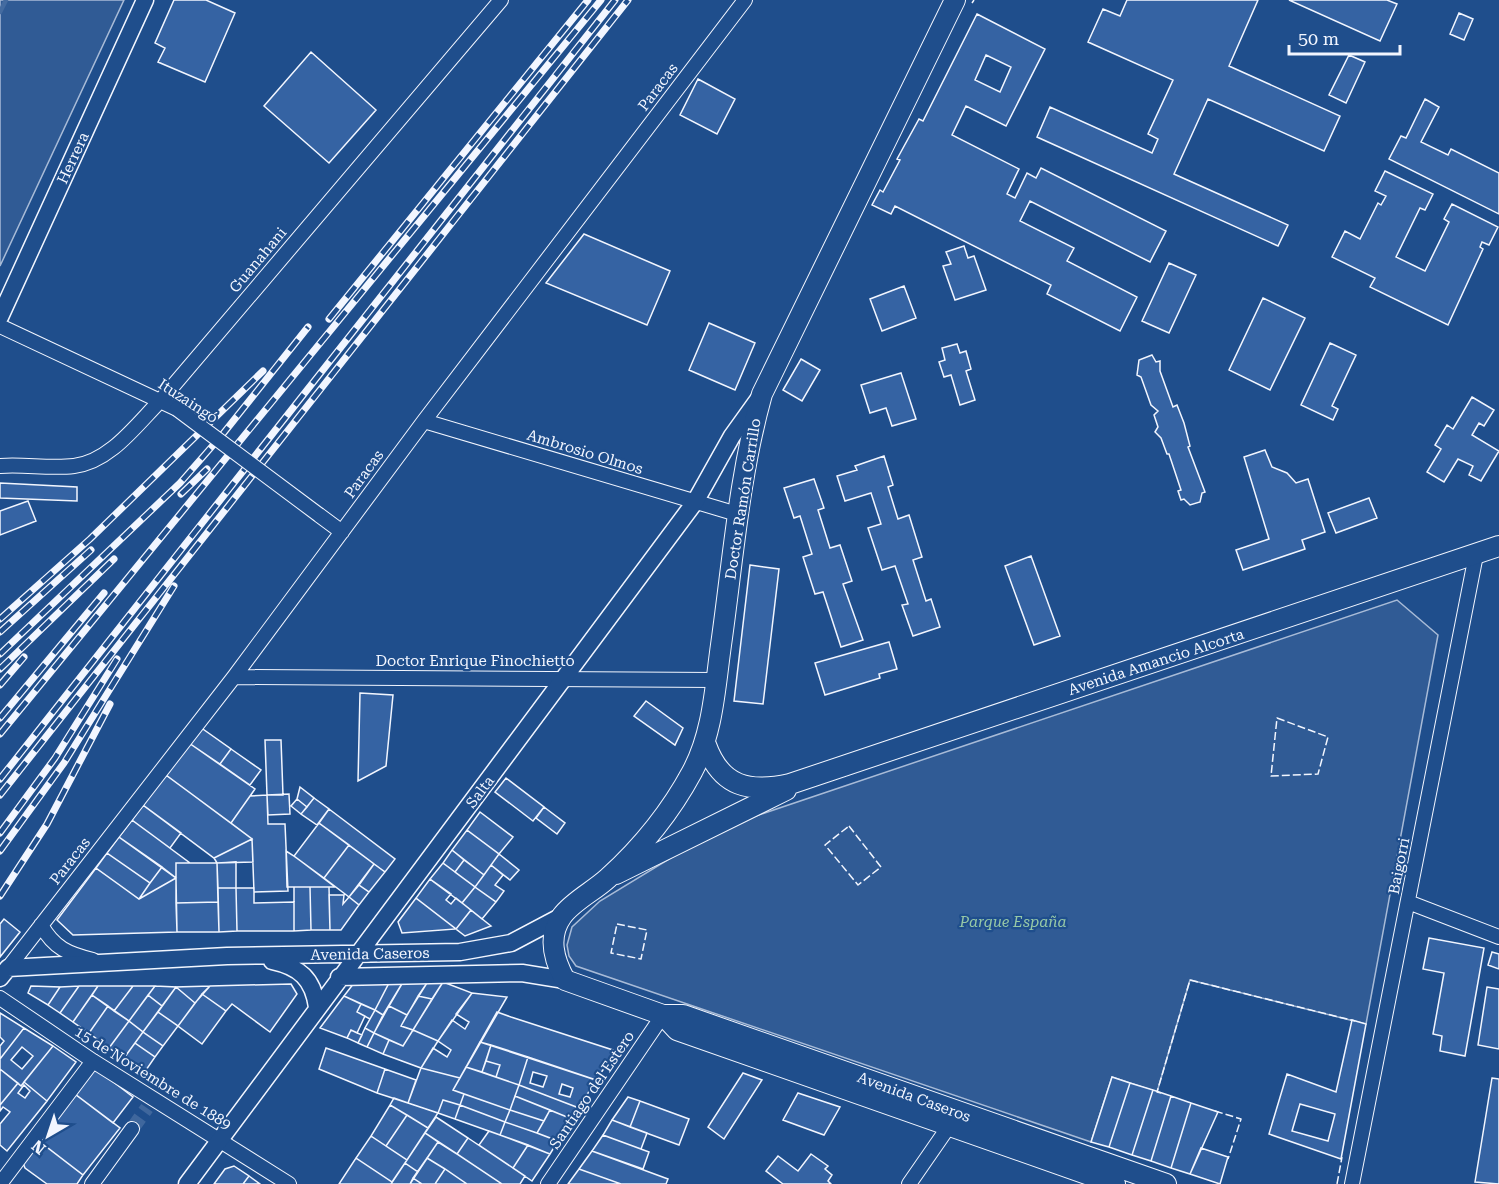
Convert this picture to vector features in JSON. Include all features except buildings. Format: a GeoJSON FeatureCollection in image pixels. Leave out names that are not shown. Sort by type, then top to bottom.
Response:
{"type":"FeatureCollection","features":[{"type":"Feature","properties":{"kind":"main road","name":"Doctor Ramón Carrillo"},"geometry":{"type":"LineString","coordinates":[[562,916],[609,878],[672,806],[706,745],[737,514],[750,436],[762,394],[955,0]]}},
{"type":"Feature","properties":{"kind":"main road","name":"Avenida Amancio Alcorta"},"geometry":{"type":"LineString","coordinates":[[706,745],[714,765],[728,779],[739,784],[762,788],[812,778],[1499,546]]}},
{"type":"Feature","properties":{"kind":"main road","name":"Avenida Amancio Alcorta"},"geometry":{"type":"LineString","coordinates":[[609,878],[812,778]]}},
{"type":"Feature","properties":{"kind":"main road"},"geometry":{"type":"LineString","coordinates":[[562,916],[553,946],[557,965],[565,980]]}},
{"type":"Feature","properties":{"kind":"main road","name":"Avenida Caseros"},"geometry":{"type":"LineString","coordinates":[[565,980],[663,1015],[683,1014],[1115,1184]]}},
{"type":"Feature","properties":{"kind":"main road","name":"Avenida Caseros"},"geometry":{"type":"LineString","coordinates":[[954,1119],[1166,1184]]}},
{"type":"Feature","properties":{"kind":"street","name":"Herrera"},"geometry":{"type":"LineString","coordinates":[[0,316],[145,0]]}},
{"type":"Feature","properties":{"kind":"street","name":"Guanahani"},"geometry":{"type":"LineString","coordinates":[[0,466],[73,467],[86,464],[110,450],[161,400],[501,0]]}},
{"type":"Feature","properties":{"kind":"street","name":"Paracas"},"geometry":{"type":"LineString","coordinates":[[4,973],[234,677],[424,421],[745,0]]}},
{"type":"Feature","properties":{"kind":"street","name":"Ituzaingó"},"geometry":{"type":"LineString","coordinates":[[0,326],[177,409],[342,532]]}},
{"type":"Feature","properties":{"kind":"street","name":"Salta"},"geometry":{"type":"LineString","coordinates":[[188,1184],[339,977],[566,678],[695,502],[732,436],[762,394]]}},
{"type":"Feature","properties":{"kind":"street","name":"Ambrosio Olmos"},"geometry":{"type":"LineString","coordinates":[[424,421],[737,514]]}},
{"type":"Feature","properties":{"kind":"street","name":"Baigorri"},"geometry":{"type":"LineString","coordinates":[[1352,1184],[1476,555]]}},
{"type":"Feature","properties":{"kind":"street","name":"Doctor Enrique Finochietto"},"geometry":{"type":"LineString","coordinates":[[234,677],[716,680]]}},
{"type":"Feature","properties":{"kind":"street"},"geometry":{"type":"LineString","coordinates":[[1408,902],[1499,937]]}},
{"type":"Feature","properties":{"kind":"street","name":"Avenida Caseros"},"geometry":{"type":"LineString","coordinates":[[4,973],[101,962],[227,956],[452,953],[497,946],[530,935],[562,916]]}},
{"type":"Feature","properties":{"kind":"street","name":"Avenida Caseros"},"geometry":{"type":"LineString","coordinates":[[41,925],[55,946],[64,952],[101,962]]}},
{"type":"Feature","properties":{"kind":"street"},"geometry":{"type":"LineString","coordinates":[[227,956],[273,961],[296,968],[309,981],[317,1007]]}},
{"type":"Feature","properties":{"kind":"street","name":"Avenida Caseros"},"geometry":{"type":"LineString","coordinates":[[339,977],[522,973],[565,980]]}},
{"type":"Feature","properties":{"kind":"street","name":"15 de Noviembre de 1889"},"geometry":{"type":"LineString","coordinates":[[0,998],[151,1103],[220,1140],[289,1184]]}},
{"type":"Feature","properties":{"kind":"street","name":"Santiago del Estero"},"geometry":{"type":"LineString","coordinates":[[548,1184],[663,1015]]}},
{"type":"Feature","properties":{"kind":"street"},"geometry":{"type":"LineString","coordinates":[[4,1181],[93,1061]]}},
{"type":"Feature","properties":{"kind":"street"},"geometry":{"type":"LineString","coordinates":[[909,1184],[954,1119]]}},
{"type":"Feature","properties":{"kind":"street"},"geometry":{"type":"LineString","coordinates":[[92,1184],[132,1129]]}},
{"type":"Feature","properties":{"kind":"green space"},"geometry":{"type":"Polygon","coordinates":[[[0,0],[124,0],[0,266],[0,0]]]}},
{"type":"Feature","properties":{"kind":"green space","name":"Parque España"},"geometry":{"type":"Polygon","coordinates":[[[1397,600],[1438,635],[1366,1024],[1190,980],[1157,1092],[1112,1077],[1091,1142],[576,966],[569,956],[567,945],[572,927],[600,901],[720,828],[1397,600]]]}},
{"type":"Feature","properties":{"kind":"waterway"},"geometry":{"type":"LineString","coordinates":[[0,12],[6,0]]}},
{"type":"Feature","properties":{"kind":"tunnel"},"geometry":{"type":"LineString","coordinates":[[132,1129],[147,1108]]}},
{"type":"Feature","properties":{"kind":"railway"},"geometry":{"type":"LineString","coordinates":[[329,319],[588,0]]}},
{"type":"Feature","properties":{"kind":"railway"},"geometry":{"type":"LineString","coordinates":[[0,734],[601,0]]}},
{"type":"Feature","properties":{"kind":"railway"},"geometry":{"type":"LineString","coordinates":[[0,779],[615,0]]}},
{"type":"Feature","properties":{"kind":"railway"},"geometry":{"type":"LineString","coordinates":[[0,795],[628,0]]}},
{"type":"Feature","properties":{"kind":"railway"},"geometry":{"type":"LineString","coordinates":[[0,654],[180,483],[222,435],[308,327]]}},
{"type":"Feature","properties":{"kind":"railway"},"geometry":{"type":"LineString","coordinates":[[0,619],[90,539],[263,371]]}},
{"type":"Feature","properties":{"kind":"railway"},"geometry":{"type":"LineString","coordinates":[[181,494],[207,469]]}},
{"type":"Feature","properties":{"kind":"railway"},"geometry":{"type":"LineString","coordinates":[[0,632],[91,550]]}},
{"type":"Feature","properties":{"kind":"railway"},"geometry":{"type":"LineString","coordinates":[[0,669],[114,559]]}},
{"type":"Feature","properties":{"kind":"railway"},"geometry":{"type":"LineString","coordinates":[[0,851],[64,763],[174,586]]}},
{"type":"Feature","properties":{"kind":"railway"},"geometry":{"type":"LineString","coordinates":[[0,718],[104,593]]}},
{"type":"Feature","properties":{"kind":"railway"},"geometry":{"type":"LineString","coordinates":[[0,685],[24,657]]}},
{"type":"Feature","properties":{"kind":"railway"},"geometry":{"type":"LineString","coordinates":[[0,833],[55,758],[117,659]]}},
{"type":"Feature","properties":{"kind":"railway"},"geometry":{"type":"LineString","coordinates":[[0,896],[47,824],[110,704]]}},
{"type":"Feature","properties":{"kind":"fence"},"geometry":{"type":"LineString","coordinates":[[1277,718],[1328,737],[1318,774],[1271,776],[1277,718]]}},
{"type":"Feature","properties":{"kind":"fence"},"geometry":{"type":"LineString","coordinates":[[849,826],[881,867],[858,885],[825,845],[849,826]]}},
{"type":"Feature","properties":{"kind":"fence"},"geometry":{"type":"LineString","coordinates":[[617,924],[647,930],[641,959],[611,953],[617,924]]}},
{"type":"Feature","properties":{"kind":"fence"},"geometry":{"type":"LineString","coordinates":[[1161,1093],[1157,1092],[1190,980],[1355,1021]]}},
{"type":"Feature","properties":{"kind":"fence"},"geometry":{"type":"LineString","coordinates":[[1215,1111],[1241,1119],[1228,1159]]}},
{"type":"Feature","properties":{"kind":"fence"},"geometry":{"type":"LineString","coordinates":[[1337,1184],[1342,1157]]}}]}
